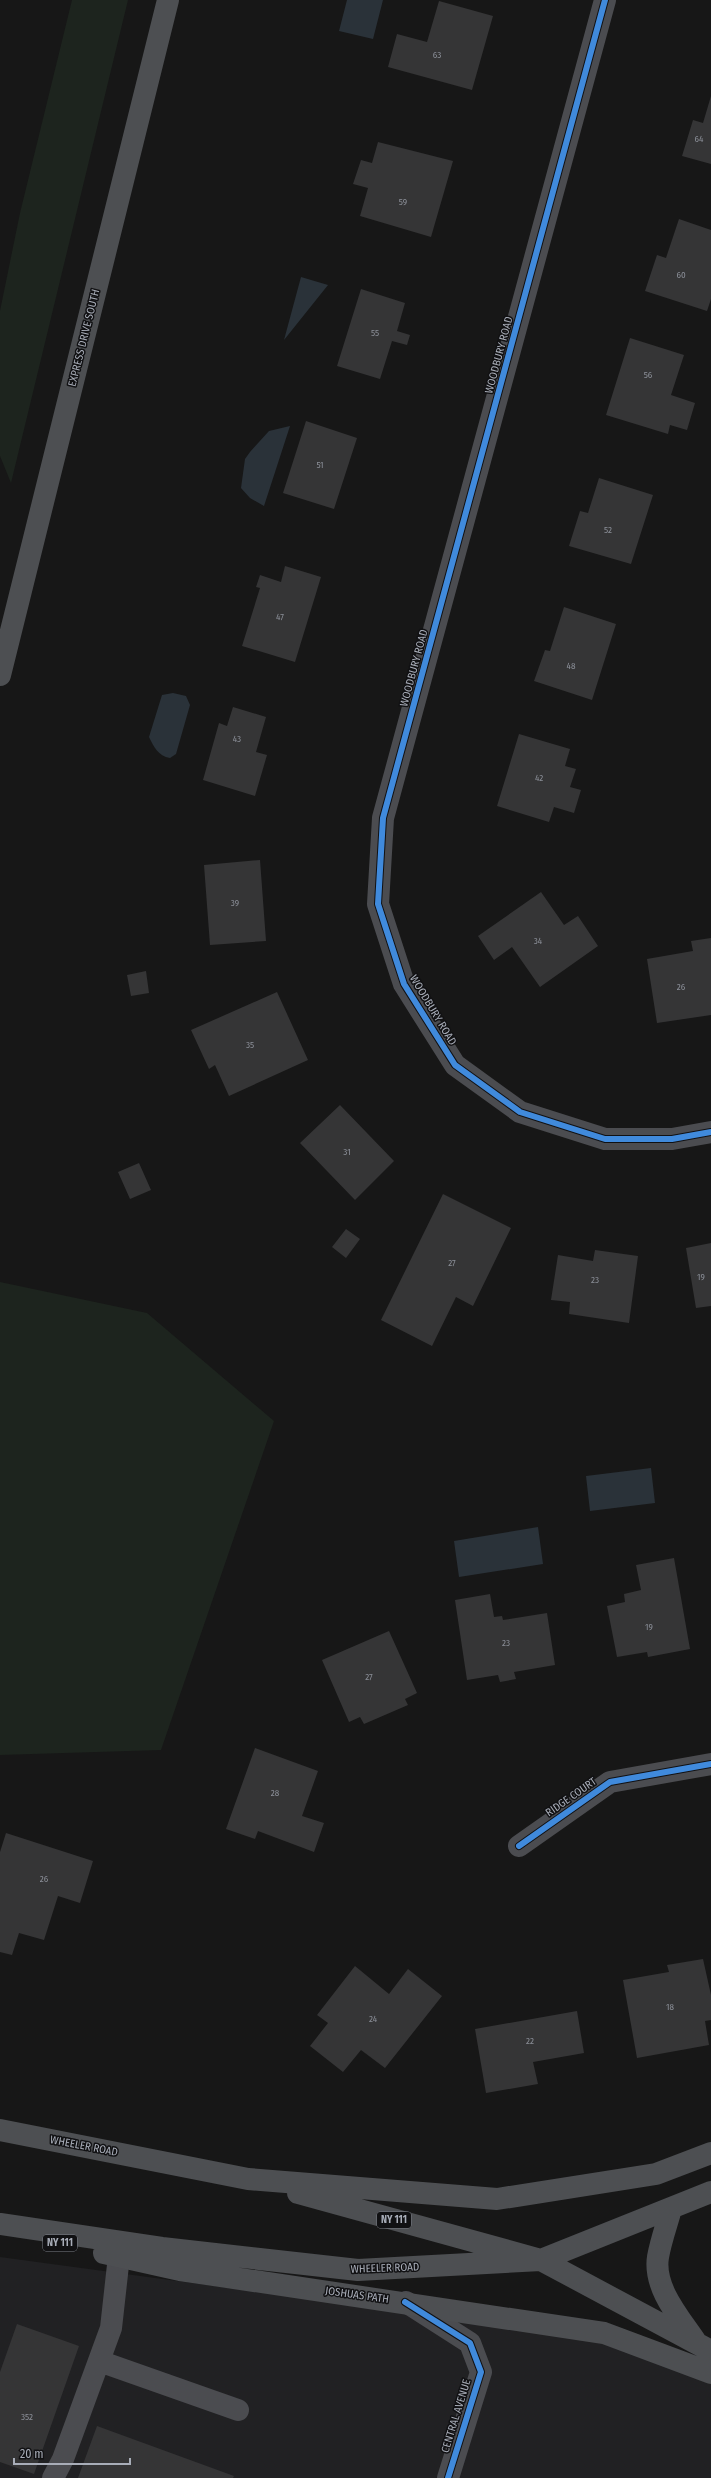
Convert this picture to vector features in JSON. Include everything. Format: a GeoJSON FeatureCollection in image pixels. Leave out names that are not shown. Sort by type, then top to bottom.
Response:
{"type":"FeatureCollection","features":[{"type":"Feature","properties":{"kind":"main road","name":"EXPRESS DRIVE SOUTH"},"geometry":{"type":"LineString","coordinates":[[0,675],[168,0]]}},
{"type":"Feature","properties":{"kind":"main road","name":"WHEELER ROAD"},"geometry":{"type":"LineString","coordinates":[[0,2130],[248,2179],[497,2199],[656,2174],[711,2153]]}},
{"type":"Feature","properties":{"kind":"main road","name":"NY 111"},"geometry":{"type":"LineString","coordinates":[[248,2179],[541,2260],[704,2347]]}},
{"type":"Feature","properties":{"kind":"main road","name":"WHEELER ROAD"},"geometry":{"type":"LineString","coordinates":[[0,2224],[162,2248],[358,2270],[541,2260],[711,2192]]}},
{"type":"Feature","properties":{"kind":"main road"},"geometry":{"type":"LineString","coordinates":[[671,2209],[658,2258],[659,2277],[664,2292],[704,2347]]}},
{"type":"Feature","properties":{"kind":"main road","name":"JOSHUAS PATH"},"geometry":{"type":"LineString","coordinates":[[0,2230],[180,2270],[405,2302],[604,2333],[711,2373]]}},
{"type":"Feature","properties":{"kind":"street","name":"WOODBURY ROAD"},"geometry":{"type":"LineString","coordinates":[[605,0],[383,818],[378,904],[404,984],[455,1065],[520,1112],[605,1139],[672,1139],[711,1132]]}},
{"type":"Feature","properties":{"kind":"street","name":"RIDGE COURT"},"geometry":{"type":"LineString","coordinates":[[519,1846],[610,1782],[711,1764]]}},
{"type":"Feature","properties":{"kind":"street"},"geometry":{"type":"LineString","coordinates":[[53,2478],[63,2459],[111,2328],[119,2256]]}},
{"type":"Feature","properties":{"kind":"street","name":"CENTRAL AVENUE"},"geometry":{"type":"LineString","coordinates":[[405,2302],[470,2343],[481,2372],[448,2478]]}},
{"type":"Feature","properties":{"kind":"street"},"geometry":{"type":"LineString","coordinates":[[99,2361],[238,2410]]}},
{"type":"Feature","properties":{"kind":"shaded area"},"geometry":{"type":"Polygon","coordinates":[[[72,0],[128,0],[11,483],[0,456],[0,311],[20,213],[72,0]]]}},
{"type":"Feature","properties":{"kind":"shaded area"},"geometry":{"type":"Polygon","coordinates":[[[347,0],[383,0],[373,39],[339,31],[347,0]]]}},
{"type":"Feature","properties":{"kind":"shaded area"},"geometry":{"type":"Polygon","coordinates":[[[301,277],[328,285],[284,340],[301,277]]]}},
{"type":"Feature","properties":{"kind":"shaded area"},"geometry":{"type":"Polygon","coordinates":[[[290,426],[264,506],[250,498],[241,488],[245,459],[269,431],[290,426]]]}},
{"type":"Feature","properties":{"kind":"shaded area"},"geometry":{"type":"Polygon","coordinates":[[[173,693],[186,696],[190,705],[176,754],[170,758],[159,753],[149,737],[162,695],[173,693]]]}},
{"type":"Feature","properties":{"kind":"shaded area"},"geometry":{"type":"Polygon","coordinates":[[[0,1282],[147,1313],[274,1421],[161,1750],[0,1755],[0,1282]]]}},
{"type":"Feature","properties":{"kind":"shaded area"},"geometry":{"type":"Polygon","coordinates":[[[651,1468],[655,1503],[590,1511],[586,1476],[651,1468]]]}},
{"type":"Feature","properties":{"kind":"shaded area"},"geometry":{"type":"Polygon","coordinates":[[[538,1527],[543,1564],[459,1577],[454,1541],[538,1527]]]}},
{"type":"Feature","properties":{"kind":"shaded area"},"geometry":{"type":"Polygon","coordinates":[[[0,2257],[554,2332],[599,2341],[711,2384],[711,2478],[0,2478],[0,2257]]]}},
{"type":"Feature","properties":{"kind":"building"},"geometry":{"type":"Polygon","coordinates":[[[439,1],[493,16],[472,90],[388,67],[397,34],[427,42],[439,1]]]}},
{"type":"Feature","properties":{"kind":"building"},"geometry":{"type":"Polygon","coordinates":[[[711,96],[711,164],[682,156],[693,120],[703,123],[711,96]]]}},
{"type":"Feature","properties":{"kind":"building"},"geometry":{"type":"Polygon","coordinates":[[[378,142],[453,161],[431,237],[360,216],[368,188],[353,184],[361,160],[372,163],[378,142]]]}},
{"type":"Feature","properties":{"kind":"building"},"geometry":{"type":"Polygon","coordinates":[[[679,219],[711,230],[711,299],[707,311],[645,291],[657,255],[666,258],[679,219]]]}},
{"type":"Feature","properties":{"kind":"building"},"geometry":{"type":"Polygon","coordinates":[[[361,289],[405,303],[397,331],[410,335],[407,345],[392,341],[380,379],[337,366],[361,289]]]}},
{"type":"Feature","properties":{"kind":"building"},"geometry":{"type":"Polygon","coordinates":[[[630,338],[684,355],[671,395],[695,403],[687,430],[670,425],[668,434],[606,415],[630,338]]]}},
{"type":"Feature","properties":{"kind":"building"},"geometry":{"type":"Polygon","coordinates":[[[306,421],[357,438],[334,509],[283,493],[306,421]]]}},
{"type":"Feature","properties":{"kind":"building"},"geometry":{"type":"Polygon","coordinates":[[[599,478],[653,495],[631,564],[569,546],[580,511],[588,513],[599,478]]]}},
{"type":"Feature","properties":{"kind":"building"},"geometry":{"type":"Polygon","coordinates":[[[285,566],[321,577],[295,662],[242,646],[260,588],[256,587],[260,575],[281,582],[285,566]]]}},
{"type":"Feature","properties":{"kind":"building"},"geometry":{"type":"Polygon","coordinates":[[[564,607],[616,624],[592,700],[534,681],[545,650],[550,651],[564,607]]]}},
{"type":"Feature","properties":{"kind":"building"},"geometry":{"type":"Polygon","coordinates":[[[233,707],[266,717],[256,752],[267,755],[255,796],[203,780],[219,723],[227,726],[233,707]]]}},
{"type":"Feature","properties":{"kind":"building"},"geometry":{"type":"Polygon","coordinates":[[[519,734],[570,749],[565,766],[576,769],[570,787],[581,790],[574,813],[554,807],[549,822],[497,806],[519,734]]]}},
{"type":"Feature","properties":{"kind":"building"},"geometry":{"type":"Polygon","coordinates":[[[260,860],[266,941],[210,945],[204,865],[260,860]]]}},
{"type":"Feature","properties":{"kind":"building"},"geometry":{"type":"Polygon","coordinates":[[[541,892],[564,925],[578,916],[598,946],[540,987],[512,947],[494,960],[478,936],[541,892]]]}},
{"type":"Feature","properties":{"kind":"building"},"geometry":{"type":"Polygon","coordinates":[[[711,938],[711,1015],[657,1023],[647,959],[693,951],[691,941],[711,938]]]}},
{"type":"Feature","properties":{"kind":"building"},"geometry":{"type":"Polygon","coordinates":[[[146,971],[149,993],[131,996],[127,975],[146,971]]]}},
{"type":"Feature","properties":{"kind":"building"},"geometry":{"type":"Polygon","coordinates":[[[277,992],[308,1060],[229,1096],[215,1065],[209,1069],[191,1030],[277,992]]]}},
{"type":"Feature","properties":{"kind":"building"},"geometry":{"type":"Polygon","coordinates":[[[340,1105],[394,1161],[355,1200],[300,1143],[340,1105]]]}},
{"type":"Feature","properties":{"kind":"building"},"geometry":{"type":"Polygon","coordinates":[[[139,1163],[151,1190],[130,1199],[118,1172],[139,1163]]]}},
{"type":"Feature","properties":{"kind":"building"},"geometry":{"type":"Polygon","coordinates":[[[443,1194],[511,1228],[473,1306],[456,1297],[432,1346],[381,1320],[443,1194]]]}},
{"type":"Feature","properties":{"kind":"building"},"geometry":{"type":"Polygon","coordinates":[[[346,1229],[360,1239],[346,1258],[332,1247],[346,1229]]]}},
{"type":"Feature","properties":{"kind":"building"},"geometry":{"type":"Polygon","coordinates":[[[711,1243],[711,1306],[696,1308],[686,1248],[711,1243]]]}},
{"type":"Feature","properties":{"kind":"building"},"geometry":{"type":"Polygon","coordinates":[[[595,1250],[638,1256],[629,1323],[569,1314],[570,1302],[551,1300],[558,1255],[593,1261],[595,1250]]]}},
{"type":"Feature","properties":{"kind":"building"},"geometry":{"type":"Polygon","coordinates":[[[674,1558],[690,1649],[648,1657],[647,1652],[617,1657],[607,1606],[625,1602],[624,1594],[641,1590],[636,1565],[674,1558]]]}},
{"type":"Feature","properties":{"kind":"building"},"geometry":{"type":"Polygon","coordinates":[[[490,1594],[494,1617],[502,1616],[503,1620],[547,1613],[555,1665],[514,1672],[516,1679],[500,1682],[498,1675],[467,1680],[455,1600],[490,1594]]]}},
{"type":"Feature","properties":{"kind":"building"},"geometry":{"type":"Polygon","coordinates":[[[389,1631],[417,1693],[405,1699],[408,1705],[364,1724],[360,1717],[349,1722],[322,1660],[389,1631]]]}},
{"type":"Feature","properties":{"kind":"building"},"geometry":{"type":"Polygon","coordinates":[[[255,1748],[318,1771],[302,1816],[324,1823],[314,1852],[258,1831],[255,1839],[226,1829],[255,1748]]]}},
{"type":"Feature","properties":{"kind":"building"},"geometry":{"type":"Polygon","coordinates":[[[6,1833],[93,1861],[80,1903],[58,1896],[44,1940],[19,1933],[12,1955],[0,1952],[0,1852],[6,1833]]]}},
{"type":"Feature","properties":{"kind":"building"},"geometry":{"type":"Polygon","coordinates":[[[703,1959],[711,1995],[711,2020],[705,2021],[709,2045],[637,2058],[623,1980],[669,1972],[667,1965],[703,1959]]]}},
{"type":"Feature","properties":{"kind":"building"},"geometry":{"type":"Polygon","coordinates":[[[355,1966],[389,1994],[408,1969],[442,1996],[385,2068],[361,2050],[343,2072],[310,2046],[328,2023],[317,2015],[355,1966]]]}},
{"type":"Feature","properties":{"kind":"building"},"geometry":{"type":"Polygon","coordinates":[[[577,2011],[584,2053],[533,2062],[538,2084],[486,2093],[475,2029],[577,2011]]]}},
{"type":"Feature","properties":{"kind":"building"},"geometry":{"type":"Polygon","coordinates":[[[17,2324],[79,2346],[34,2474],[0,2462],[0,2372],[17,2324]]]}},
{"type":"Feature","properties":{"kind":"building"},"geometry":{"type":"Polygon","coordinates":[[[97,2426],[234,2476],[233,2478],[78,2478],[97,2426]]]}},
{"type":"Feature","properties":{"kind":"cycle path"},"geometry":{"type":"LineString","coordinates":[[605,0],[383,818],[378,904],[404,984],[455,1065],[520,1112],[605,1139],[672,1139],[711,1132]]}},
{"type":"Feature","properties":{"kind":"cycle path"},"geometry":{"type":"LineString","coordinates":[[519,1846],[610,1782],[711,1764]]}},
{"type":"Feature","properties":{"kind":"cycle path"},"geometry":{"type":"LineString","coordinates":[[405,2302],[470,2343],[481,2372],[448,2478]]}}]}
